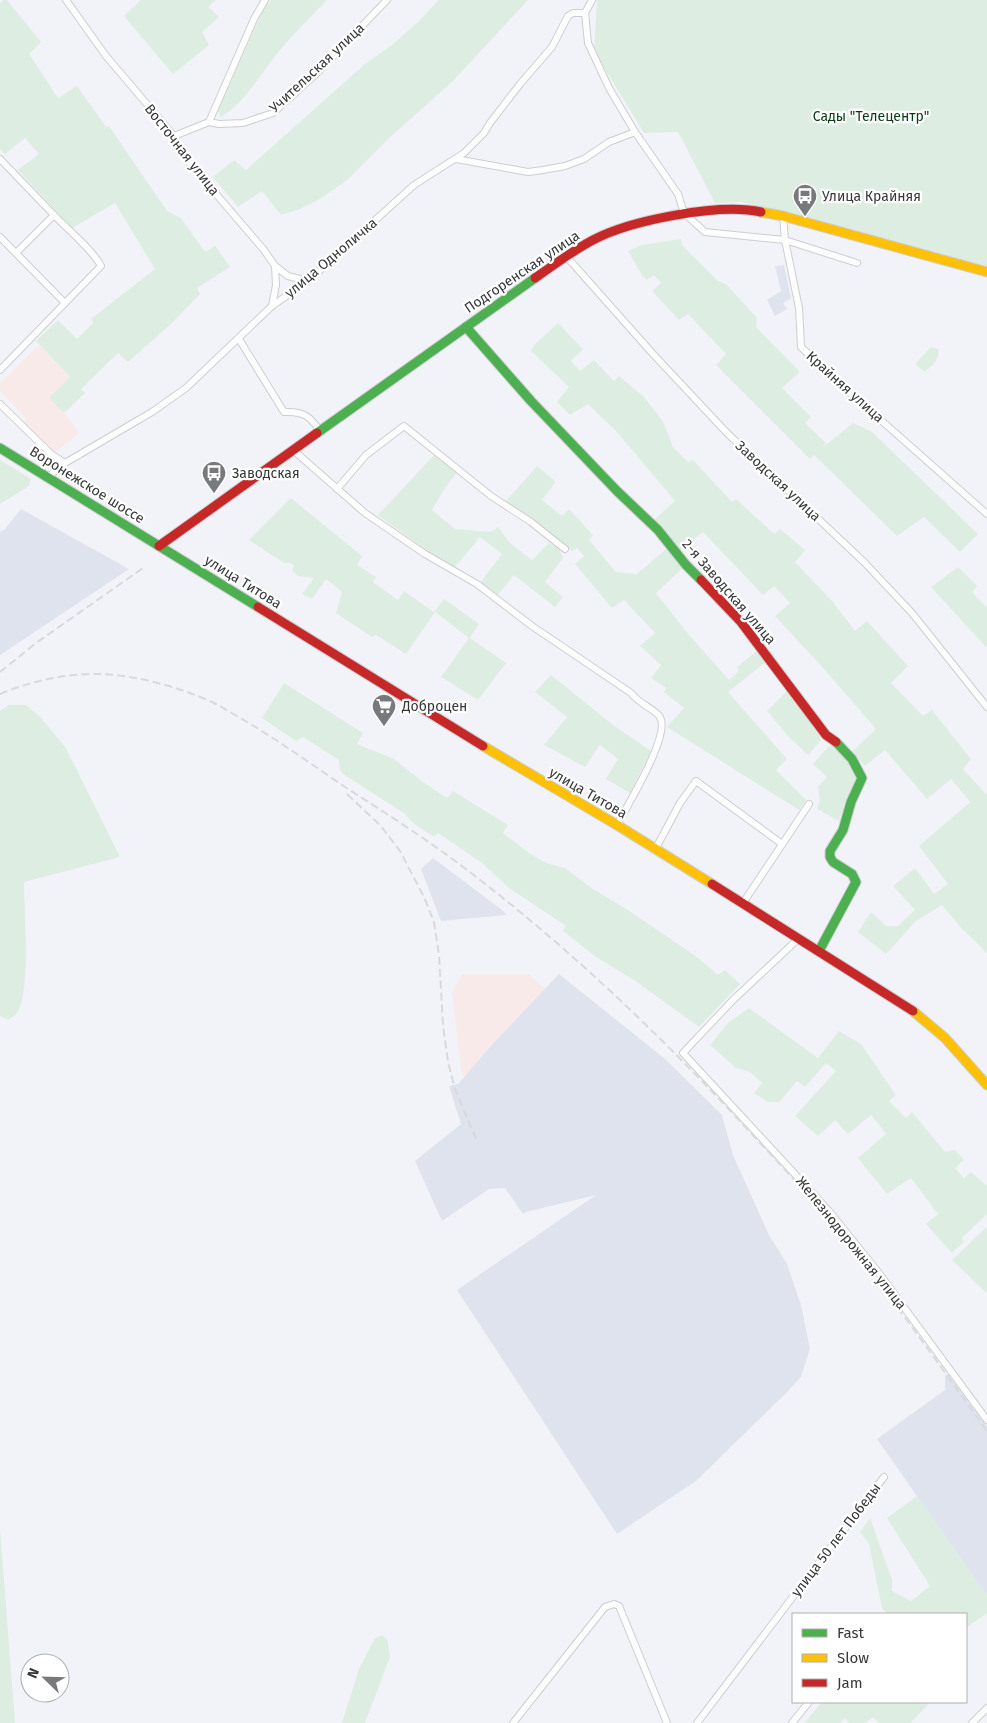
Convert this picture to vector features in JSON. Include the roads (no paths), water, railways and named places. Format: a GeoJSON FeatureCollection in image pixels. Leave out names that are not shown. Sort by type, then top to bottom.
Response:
{"type":"FeatureCollection","features":[{"type":"Feature","properties":{"kind":"street","name":"Восточная улица"},"geometry":{"type":"LineString","coordinates":[[66,0],[106,56],[174,136],[186,159],[275,266]]}},
{"type":"Feature","properties":{"kind":"street"},"geometry":{"type":"LineString","coordinates":[[209,122],[254,19],[265,0]]}},
{"type":"Feature","properties":{"kind":"street","name":"Учительская улица"},"geometry":{"type":"LineString","coordinates":[[174,136],[209,122],[219,124],[243,123],[273,113],[316,74],[387,0]]}},
{"type":"Feature","properties":{"kind":"street"},"geometry":{"type":"LineString","coordinates":[[592,0],[585,13],[588,43],[609,88],[635,132],[678,194],[684,212],[705,232],[785,240],[857,263]]}},
{"type":"Feature","properties":{"kind":"street","name":"улица Одноличка"},"geometry":{"type":"LineString","coordinates":[[48,477],[66,463],[152,412],[186,388],[272,306],[308,281],[414,185],[456,159],[484,133],[490,122],[520,84],[552,47],[568,16],[573,13],[585,13]]}},
{"type":"Feature","properties":{"kind":"street"},"geometry":{"type":"LineString","coordinates":[[456,159],[528,172],[544,170],[565,166],[584,159],[609,142],[635,132]]}},
{"type":"Feature","properties":{"kind":"street"},"geometry":{"type":"LineString","coordinates":[[0,159],[94,254],[101,266],[0,370]]}},
{"type":"Feature","properties":{"kind":"street","name":"Подгоренская улица"},"geometry":{"type":"LineString","coordinates":[[159,546],[566,256],[593,240],[616,230],[684,212],[749,209],[783,216],[987,272]]}},
{"type":"Feature","properties":{"kind":"street"},"geometry":{"type":"LineString","coordinates":[[16,253],[54,215]]}},
{"type":"Feature","properties":{"kind":"street","name":"Крайняя улица"},"geometry":{"type":"LineString","coordinates":[[783,216],[785,240],[799,308],[801,347],[987,514]]}},
{"type":"Feature","properties":{"kind":"street"},"geometry":{"type":"LineString","coordinates":[[0,237],[65,303]]}},
{"type":"Feature","properties":{"kind":"street","name":"Заводская улица"},"geometry":{"type":"LineString","coordinates":[[566,256],[653,354],[727,433],[877,575],[918,620],[987,707]]}},
{"type":"Feature","properties":{"kind":"street"},"geometry":{"type":"LineString","coordinates":[[275,266],[288,276],[308,281]]}},
{"type":"Feature","properties":{"kind":"street"},"geometry":{"type":"LineString","coordinates":[[272,306],[276,285],[275,266]]}},
{"type":"Feature","properties":{"kind":"street","name":"2-я Заводская улица"},"geometry":{"type":"LineString","coordinates":[[466,327],[531,401],[617,491],[658,530],[686,565],[741,622],[826,735],[838,743],[859,767],[862,778],[851,802],[843,830],[830,851],[830,857],[833,862],[852,874],[856,882],[818,951]]}},
{"type":"Feature","properties":{"kind":"street"},"geometry":{"type":"LineString","coordinates":[[239,339],[284,412],[294,411],[311,417],[320,431]]}},
{"type":"Feature","properties":{"kind":"street"},"geometry":{"type":"LineString","coordinates":[[0,404],[51,454],[66,463]]}},
{"type":"Feature","properties":{"kind":"street"},"geometry":{"type":"LineString","coordinates":[[336,489],[366,455],[404,426],[491,496],[531,522],[565,549]]}},
{"type":"Feature","properties":{"kind":"street","name":"Воронежское шоссе"},"geometry":{"type":"LineString","coordinates":[[0,448],[159,546]]}},
{"type":"Feature","properties":{"kind":"street"},"geometry":{"type":"LineString","coordinates":[[293,450],[365,513],[425,554],[476,584],[532,626],[631,693],[636,700],[660,716],[663,724],[662,735],[617,825]]}},
{"type":"Feature","properties":{"kind":"street","name":"улица Титова"},"geometry":{"type":"LineString","coordinates":[[159,546],[515,766],[617,825],[913,1011],[945,1038],[987,1085]]}},
{"type":"Feature","properties":{"kind":"street"},"geometry":{"type":"LineString","coordinates":[[655,850],[680,803],[696,781],[782,844]]}},
{"type":"Feature","properties":{"kind":"street"},"geometry":{"type":"LineString","coordinates":[[743,903],[809,804]]}},
{"type":"Feature","properties":{"kind":"street","name":"Железнодорожная улица"},"geometry":{"type":"LineString","coordinates":[[798,939],[733,1000],[683,1053],[829,1211],[878,1272],[987,1420]]}},
{"type":"Feature","properties":{"kind":"street","name":"улица 50 лет Победы"},"geometry":{"type":"LineString","coordinates":[[697,1723],[884,1477]]}},
{"type":"Feature","properties":{"kind":"street"},"geometry":{"type":"LineString","coordinates":[[513,1723],[605,1607],[614,1604],[619,1606],[667,1723]]}},
{"type":"Feature","properties":{"kind":"street"},"geometry":{"type":"LineString","coordinates":[[792,1723],[808,1703]]}},
{"type":"Feature","properties":{"kind":"street"},"geometry":{"type":"LineString","coordinates":[[972,1723],[987,1708]]}},
{"type":"Feature","properties":{"kind":"railway"},"geometry":{"type":"LineString","coordinates":[[0,672],[36,643],[143,568]]}},
{"type":"Feature","properties":{"kind":"railway"},"geometry":{"type":"LineString","coordinates":[[0,694],[24,685],[49,679],[88,674],[129,677],[159,683],[188,692],[218,705],[268,735],[450,857],[520,912],[588,971],[654,1033],[718,1098],[819,1208],[863,1262],[987,1431]]}},
{"type":"Feature","properties":{"kind":"railway"},"geometry":{"type":"LineString","coordinates":[[347,794],[380,825],[400,851],[424,897],[434,922],[439,955],[443,1025],[448,1062],[455,1089],[477,1141]]}},
{"type":"Feature","properties":{"kind":"place","name":"Улица Крайняя"},"geometry":{"type":"Point","coordinates":[805,217]}},
{"type":"Feature","properties":{"kind":"place","name":"Заводская"},"geometry":{"type":"Point","coordinates":[214,494]}},
{"type":"Feature","properties":{"kind":"place","name":"Доброцен"},"geometry":{"type":"Point","coordinates":[384,727]}},
{"type":"Feature","properties":{"kind":"park label","name":"Сады \"Телецентр\""},"geometry":{"type":"Point","coordinates":[871,116]}}]}
